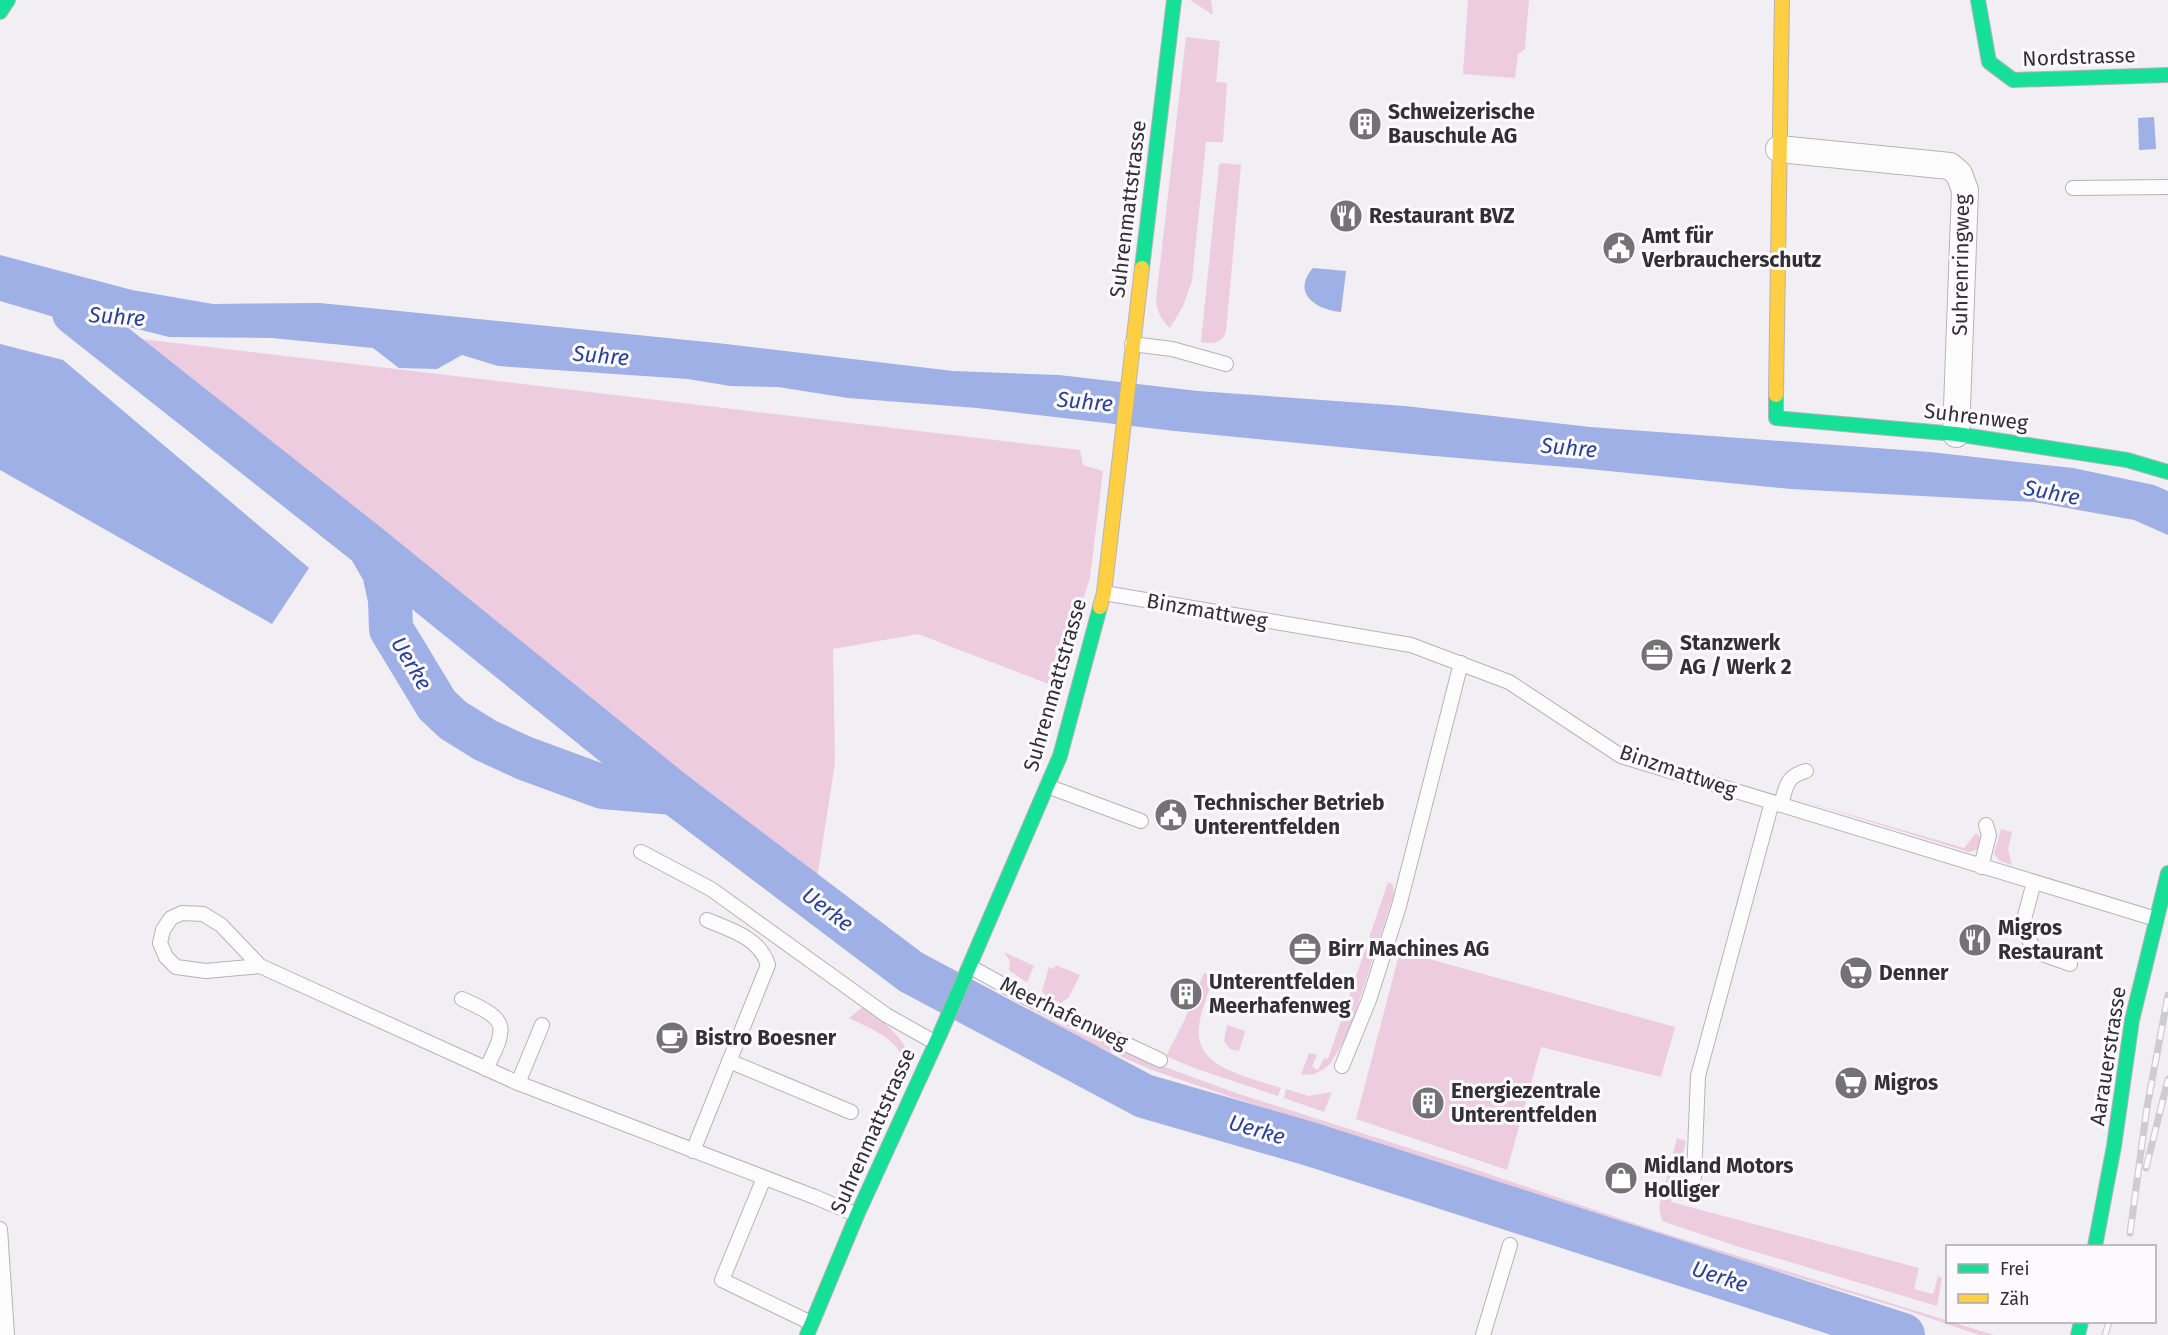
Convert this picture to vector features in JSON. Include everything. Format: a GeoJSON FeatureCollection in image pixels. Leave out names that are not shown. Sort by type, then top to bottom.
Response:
{"type":"FeatureCollection","features":[{"type":"Feature","properties":{"kind":"street"},"geometry":{"type":"LineString","coordinates":[[0,12],[8,0]]}},
{"type":"Feature","properties":{"kind":"street","name":"Suhrenmattstrasse"},"geometry":{"type":"LineString","coordinates":[[809,1329],[1060,756],[1104,593],[1174,0]]}},
{"type":"Feature","properties":{"kind":"street"},"geometry":{"type":"LineString","coordinates":[[1779,149],[1782,0]]}},
{"type":"Feature","properties":{"kind":"street","name":"Nordstrasse"},"geometry":{"type":"LineString","coordinates":[[1977,0],[1989,62],[2013,80],[2168,75]]}},
{"type":"Feature","properties":{"kind":"street","name":"Suhrenweg"},"geometry":{"type":"LineString","coordinates":[[1779,149],[1776,418],[1956,434],[2127,459],[2168,472]]}},
{"type":"Feature","properties":{"kind":"street","name":"Suhrenringweg"},"geometry":{"type":"LineString","coordinates":[[1779,149],[1950,166],[1959,174],[1965,190],[1956,434]]}},
{"type":"Feature","properties":{"kind":"street","name":"Aarauerstrasse"},"geometry":{"type":"LineString","coordinates":[[2095,1245],[2114,1146],[2132,1020],[2168,873]]}},
{"type":"Feature","properties":{"kind":"lane"},"geometry":{"type":"LineString","coordinates":[[2073,188],[2168,187]]}},
{"type":"Feature","properties":{"kind":"lane"},"geometry":{"type":"LineString","coordinates":[[1132,344],[1172,349],[1226,364]]}},
{"type":"Feature","properties":{"kind":"lane","name":"Binzmattweg"},"geometry":{"type":"LineString","coordinates":[[1104,593],[1411,645],[1509,682],[1620,756],[1981,867],[2156,918]]}},
{"type":"Feature","properties":{"kind":"lane"},"geometry":{"type":"LineString","coordinates":[[1342,1066],[1368,1000],[1399,906],[1461,663]]}},
{"type":"Feature","properties":{"kind":"lane"},"geometry":{"type":"LineString","coordinates":[[1694,1177],[1698,1076],[1776,803],[1790,778],[1796,773],[1806,771]]}},
{"type":"Feature","properties":{"kind":"lane"},"geometry":{"type":"LineString","coordinates":[[1047,786],[1141,821]]}},
{"type":"Feature","properties":{"kind":"lane"},"geometry":{"type":"LineString","coordinates":[[1981,867],[1989,835],[1986,825]]}},
{"type":"Feature","properties":{"kind":"lane"},"geometry":{"type":"LineString","coordinates":[[641,852],[711,889],[886,1015],[938,1038]]}},
{"type":"Feature","properties":{"kind":"lane"},"geometry":{"type":"LineString","coordinates":[[2034,882],[2024,923],[2028,938],[2036,952],[2070,964]]}},
{"type":"Feature","properties":{"kind":"lane"},"geometry":{"type":"LineString","coordinates":[[260,966],[206,971],[176,967],[165,957],[160,942],[163,930],[171,918],[182,913],[203,914],[221,925],[260,966],[518,1083],[857,1215]]}},
{"type":"Feature","properties":{"kind":"lane"},"geometry":{"type":"LineString","coordinates":[[693,1151],[768,965],[765,955],[747,937],[707,920]]}},
{"type":"Feature","properties":{"kind":"lane","name":"Meerhafenweg"},"geometry":{"type":"LineString","coordinates":[[967,971],[1160,1060]]}},
{"type":"Feature","properties":{"kind":"lane"},"geometry":{"type":"LineString","coordinates":[[462,999],[483,1009],[499,1022],[502,1032],[500,1041],[486,1069]]}},
{"type":"Feature","properties":{"kind":"lane"},"geometry":{"type":"LineString","coordinates":[[518,1083],[542,1025]]}},
{"type":"Feature","properties":{"kind":"lane"},"geometry":{"type":"LineString","coordinates":[[729,1061],[851,1112]]}},
{"type":"Feature","properties":{"kind":"lane"},"geometry":{"type":"LineString","coordinates":[[764,1178],[722,1280],[809,1329]]}},
{"type":"Feature","properties":{"kind":"lane"},"geometry":{"type":"LineString","coordinates":[[0,1229],[8,1335]]}},
{"type":"Feature","properties":{"kind":"lane"},"geometry":{"type":"LineString","coordinates":[[1483,1335],[1510,1245]]}},
{"type":"Feature","properties":{"kind":"shaded area"},"geometry":{"type":"Polygon","coordinates":[[[1190,0],[1211,0],[1213,15],[1190,0]]]}},
{"type":"Feature","properties":{"kind":"shaded area"},"geometry":{"type":"Polygon","coordinates":[[[1468,0],[1529,0],[1525,49],[1518,54],[1515,78],[1463,74],[1468,0]]]}},
{"type":"Feature","properties":{"kind":"shaded area"},"geometry":{"type":"Polygon","coordinates":[[[1186,37],[1220,41],[1216,82],[1227,83],[1223,142],[1206,142],[1192,281],[1183,306],[1170,328],[1160,316],[1156,300],[1186,37]]]}},
{"type":"Feature","properties":{"kind":"shaded area"},"geometry":{"type":"Polygon","coordinates":[[[1222,163],[1241,165],[1226,332],[1219,341],[1209,343],[1201,342],[1219,165],[1222,163]]]}},
{"type":"Feature","properties":{"kind":"shaded area"},"geometry":{"type":"Polygon","coordinates":[[[133,338],[1080,450],[1083,465],[1103,471],[1090,578],[1054,686],[918,634],[833,649],[835,763],[816,885],[133,338]]]}},
{"type":"Feature","properties":{"kind":"shaded area"},"geometry":{"type":"Polygon","coordinates":[[[1793,798],[1964,848],[1976,833],[1980,837],[1978,849],[1969,852],[1793,798]]]}},
{"type":"Feature","properties":{"kind":"shaded area"},"geometry":{"type":"Polygon","coordinates":[[[2001,829],[2012,832],[2008,849],[2012,865],[2000,861],[1994,854],[2001,829]]]}},
{"type":"Feature","properties":{"kind":"shaded area"},"geometry":{"type":"Polygon","coordinates":[[[1388,882],[1393,885],[1394,894],[1350,1029],[1330,1064],[1314,1074],[1301,1075],[1309,1053],[1317,1055],[1312,1067],[1318,1070],[1324,1058],[1328,1059],[1388,882]]]}},
{"type":"Feature","properties":{"kind":"shaded area"},"geometry":{"type":"Polygon","coordinates":[[[1400,951],[1675,1027],[1661,1077],[1541,1047],[1507,1170],[1356,1119],[1400,951]]]}},
{"type":"Feature","properties":{"kind":"shaded area"},"geometry":{"type":"Polygon","coordinates":[[[1004,952],[1034,966],[1026,982],[1009,970],[1010,961],[1004,952]]]}},
{"type":"Feature","properties":{"kind":"shaded area"},"geometry":{"type":"Polygon","coordinates":[[[1056,965],[1080,975],[1069,997],[1061,1003],[1048,998],[1042,991],[1049,967],[1053,969],[1056,965]]]}},
{"type":"Feature","properties":{"kind":"shaded area"},"geometry":{"type":"Polygon","coordinates":[[[1204,973],[1214,976],[1199,1026],[1200,1041],[1205,1052],[1214,1062],[1226,1069],[1281,1088],[1278,1096],[1194,1068],[1166,1056],[1204,973]]]}},
{"type":"Feature","properties":{"kind":"shaded area"},"geometry":{"type":"Polygon","coordinates":[[[1016,1003],[1084,1035],[1236,1093],[1471,1168],[1654,1230],[1946,1320],[1946,1323],[1955,1323],[1994,1335],[1979,1335],[1903,1309],[1655,1234],[1234,1098],[1152,1070],[1006,1007],[1016,1003]]]}},
{"type":"Feature","properties":{"kind":"shaded area"},"geometry":{"type":"Polygon","coordinates":[[[864,1006],[900,1039],[909,1055],[910,1064],[868,1161],[852,1176],[850,1174],[861,1163],[903,1063],[901,1054],[890,1040],[849,1018],[864,1006]]]}},
{"type":"Feature","properties":{"kind":"shaded area"},"geometry":{"type":"Polygon","coordinates":[[[1227,1025],[1245,1031],[1239,1051],[1230,1049],[1224,1041],[1227,1025]]]}},
{"type":"Feature","properties":{"kind":"shaded area"},"geometry":{"type":"Polygon","coordinates":[[[1286,1089],[1309,1096],[1332,1092],[1324,1112],[1284,1098],[1286,1089]]]}},
{"type":"Feature","properties":{"kind":"shaded area"},"geometry":{"type":"Polygon","coordinates":[[[1677,1138],[1686,1141],[1681,1161],[1674,1160],[1669,1181],[1676,1183],[1671,1202],[1919,1268],[1914,1289],[1933,1294],[1938,1276],[1942,1278],[1937,1306],[1736,1246],[1662,1221],[1659,1207],[1677,1138]]]}},
{"type":"Feature","properties":{"kind":"water"},"geometry":{"type":"Polygon","coordinates":[[[2154,117],[2156,149],[2139,150],[2138,118],[2154,117]]]}},
{"type":"Feature","properties":{"kind":"water","name":"Suhre"},"geometry":{"type":"Polygon","coordinates":[[[0,255],[132,290],[213,304],[320,303],[717,343],[953,371],[1059,375],[1198,391],[1405,406],[1590,427],[1930,452],[2073,468],[2154,485],[2168,491],[2168,535],[2134,520],[2034,502],[1791,489],[1423,455],[1175,431],[977,408],[848,398],[778,387],[730,386],[688,379],[498,366],[462,355],[437,369],[399,368],[373,348],[272,338],[169,337],[74,313],[61,319],[0,301],[0,255]]]}},
{"type":"Feature","properties":{"kind":"water"},"geometry":{"type":"Polygon","coordinates":[[[1313,268],[1346,271],[1341,312],[1323,308],[1309,299],[1305,285],[1313,268]]]}},
{"type":"Feature","properties":{"kind":"water"},"geometry":{"type":"Polygon","coordinates":[[[0,344],[63,360],[309,568],[272,624],[0,470],[0,344]]]}},
{"type":"Feature","properties":{"kind":"waterway","name":"Uerke"},"geometry":{"type":"LineString","coordinates":[[74,313],[369,546],[674,793],[911,972],[1144,1096],[1310,1144],[1903,1335]]}},
{"type":"Feature","properties":{"kind":"waterway","name":"Uerke"},"geometry":{"type":"LineString","coordinates":[[370,548],[384,572],[390,600],[391,629],[437,705],[453,720],[485,740],[524,758],[603,787],[674,793]]}},
{"type":"Feature","properties":{"kind":"railway"},"geometry":{"type":"LineString","coordinates":[[2130,1233],[2147,1107],[2168,995]]}},
{"type":"Feature","properties":{"kind":"railway"},"geometry":{"type":"LineString","coordinates":[[2146,1168],[2168,1079]]}},
{"type":"Feature","properties":{"kind":"railway"},"geometry":{"type":"LineString","coordinates":[[2105,1335],[2109,1323]]}},
{"type":"Feature","properties":{"kind":"traffic: fast"},"geometry":{"type":"LineString","coordinates":[[0,12],[8,0]]}},
{"type":"Feature","properties":{"kind":"traffic: fast"},"geometry":{"type":"LineString","coordinates":[[1142,268],[1174,0]]}},
{"type":"Feature","properties":{"kind":"traffic: fast"},"geometry":{"type":"LineString","coordinates":[[1978,0],[1989,62],[2013,80],[2168,75]]}},
{"type":"Feature","properties":{"kind":"traffic: fast"},"geometry":{"type":"LineString","coordinates":[[1776,395],[1776,418],[1956,434],[2127,460],[2168,472]]}},
{"type":"Feature","properties":{"kind":"traffic: fast"},"geometry":{"type":"LineString","coordinates":[[807,1335],[857,1215],[940,1034],[1060,756],[1100,607]]}},
{"type":"Feature","properties":{"kind":"traffic: fast"},"geometry":{"type":"LineString","coordinates":[[2095,1245],[2114,1146],[2132,1020],[2168,873]]}},
{"type":"Feature","properties":{"kind":"traffic: fast"},"geometry":{"type":"LineString","coordinates":[[2078,1335],[2081,1323]]}},
{"type":"Feature","properties":{"kind":"traffic: slow"},"geometry":{"type":"LineString","coordinates":[[1776,395],[1782,0]]}},
{"type":"Feature","properties":{"kind":"traffic: slow"},"geometry":{"type":"LineString","coordinates":[[1100,607],[1104,593],[1142,268]]}},
{"type":"Feature","properties":{"kind":"place","name":"Schweizerische Bauschule AG"},"geometry":{"type":"Point","coordinates":[1365,124]}},
{"type":"Feature","properties":{"kind":"place","name":"Restaurant BVZ"},"geometry":{"type":"Point","coordinates":[1346,216]}},
{"type":"Feature","properties":{"kind":"place","name":"Amt für Verbraucherschutz"},"geometry":{"type":"Point","coordinates":[1619,248]}},
{"type":"Feature","properties":{"kind":"place","name":"Stanzwerk AG / Werk 2"},"geometry":{"type":"Point","coordinates":[1657,655]}},
{"type":"Feature","properties":{"kind":"place","name":"Technischer Betrieb Unterentfelden"},"geometry":{"type":"Point","coordinates":[1171,815]}},
{"type":"Feature","properties":{"kind":"place","name":"Migros Restaurant"},"geometry":{"type":"Point","coordinates":[1975,940]}},
{"type":"Feature","properties":{"kind":"place","name":"Birr Machines AG"},"geometry":{"type":"Point","coordinates":[1305,949]}},
{"type":"Feature","properties":{"kind":"place","name":"Denner"},"geometry":{"type":"Point","coordinates":[1856,973]}},
{"type":"Feature","properties":{"kind":"place","name":"Unterentfelden Meerhafenweg"},"geometry":{"type":"Point","coordinates":[1186,994]}},
{"type":"Feature","properties":{"kind":"place","name":"Bistro Boesner"},"geometry":{"type":"Point","coordinates":[672,1038]}},
{"type":"Feature","properties":{"kind":"place","name":"Migros"},"geometry":{"type":"Point","coordinates":[1851,1083]}},
{"type":"Feature","properties":{"kind":"place","name":"Energiezentrale Unterentfelden"},"geometry":{"type":"Point","coordinates":[1428,1103]}},
{"type":"Feature","properties":{"kind":"place","name":"Midland Motors Holliger"},"geometry":{"type":"Point","coordinates":[1621,1178]}}]}
